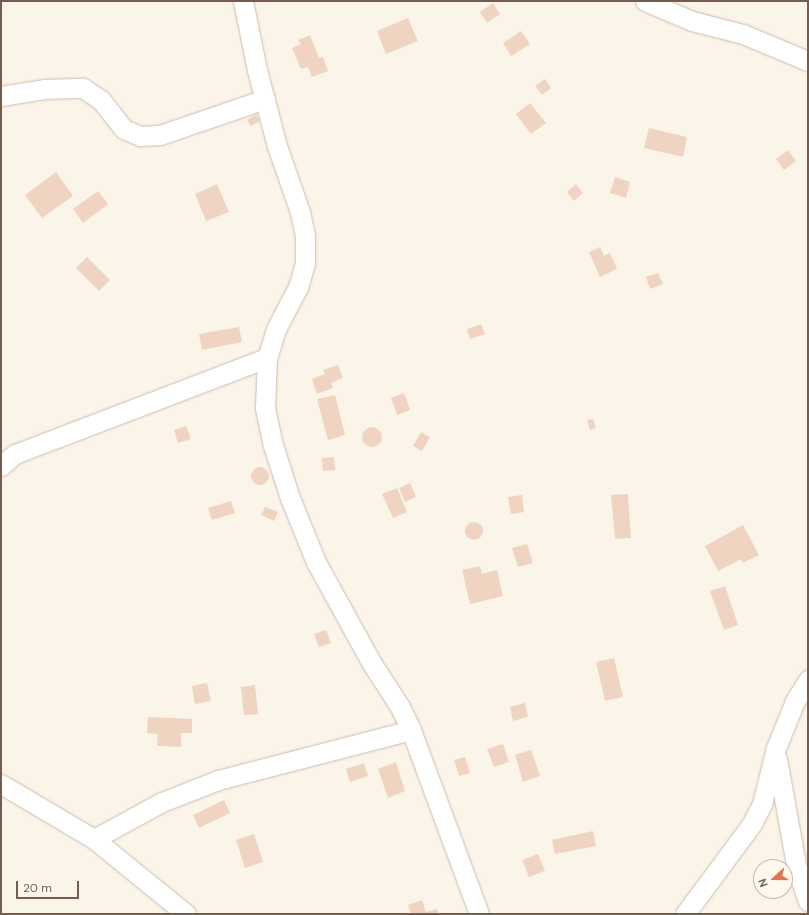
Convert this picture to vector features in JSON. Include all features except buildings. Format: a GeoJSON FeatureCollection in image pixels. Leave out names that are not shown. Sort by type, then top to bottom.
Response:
{"type":"FeatureCollection","features":[{"type":"Feature","properties":{"kind":"street"},"geometry":{"type":"LineString","coordinates":[[242,1],[277,146],[300,212],[305,236],[305,263],[298,287],[276,329],[267,358],[265,408],[272,442],[290,498],[316,562],[336,600],[400,707],[411,730],[479,914]]}},
{"type":"Feature","properties":{"kind":"street"},"geometry":{"type":"LineString","coordinates":[[645,1],[692,21],[743,34],[808,61]]}},
{"type":"Feature","properties":{"kind":"street"},"geometry":{"type":"LineString","coordinates":[[1,96],[46,89],[83,88],[101,100],[124,129],[140,136],[160,135],[265,99]]}},
{"type":"Feature","properties":{"kind":"street"},"geometry":{"type":"LineString","coordinates":[[1,466],[15,454],[267,358]]}},
{"type":"Feature","properties":{"kind":"street"},"geometry":{"type":"LineString","coordinates":[[685,914],[751,825],[762,804],[776,748],[795,701],[808,680]]}},
{"type":"Feature","properties":{"kind":"street"},"geometry":{"type":"LineString","coordinates":[[94,839],[162,802],[218,780],[411,730]]}},
{"type":"Feature","properties":{"kind":"street"},"geometry":{"type":"LineString","coordinates":[[776,748],[796,865],[808,901]]}},
{"type":"Feature","properties":{"kind":"street"},"geometry":{"type":"LineString","coordinates":[[1,784],[94,839],[186,914]]}}]}
